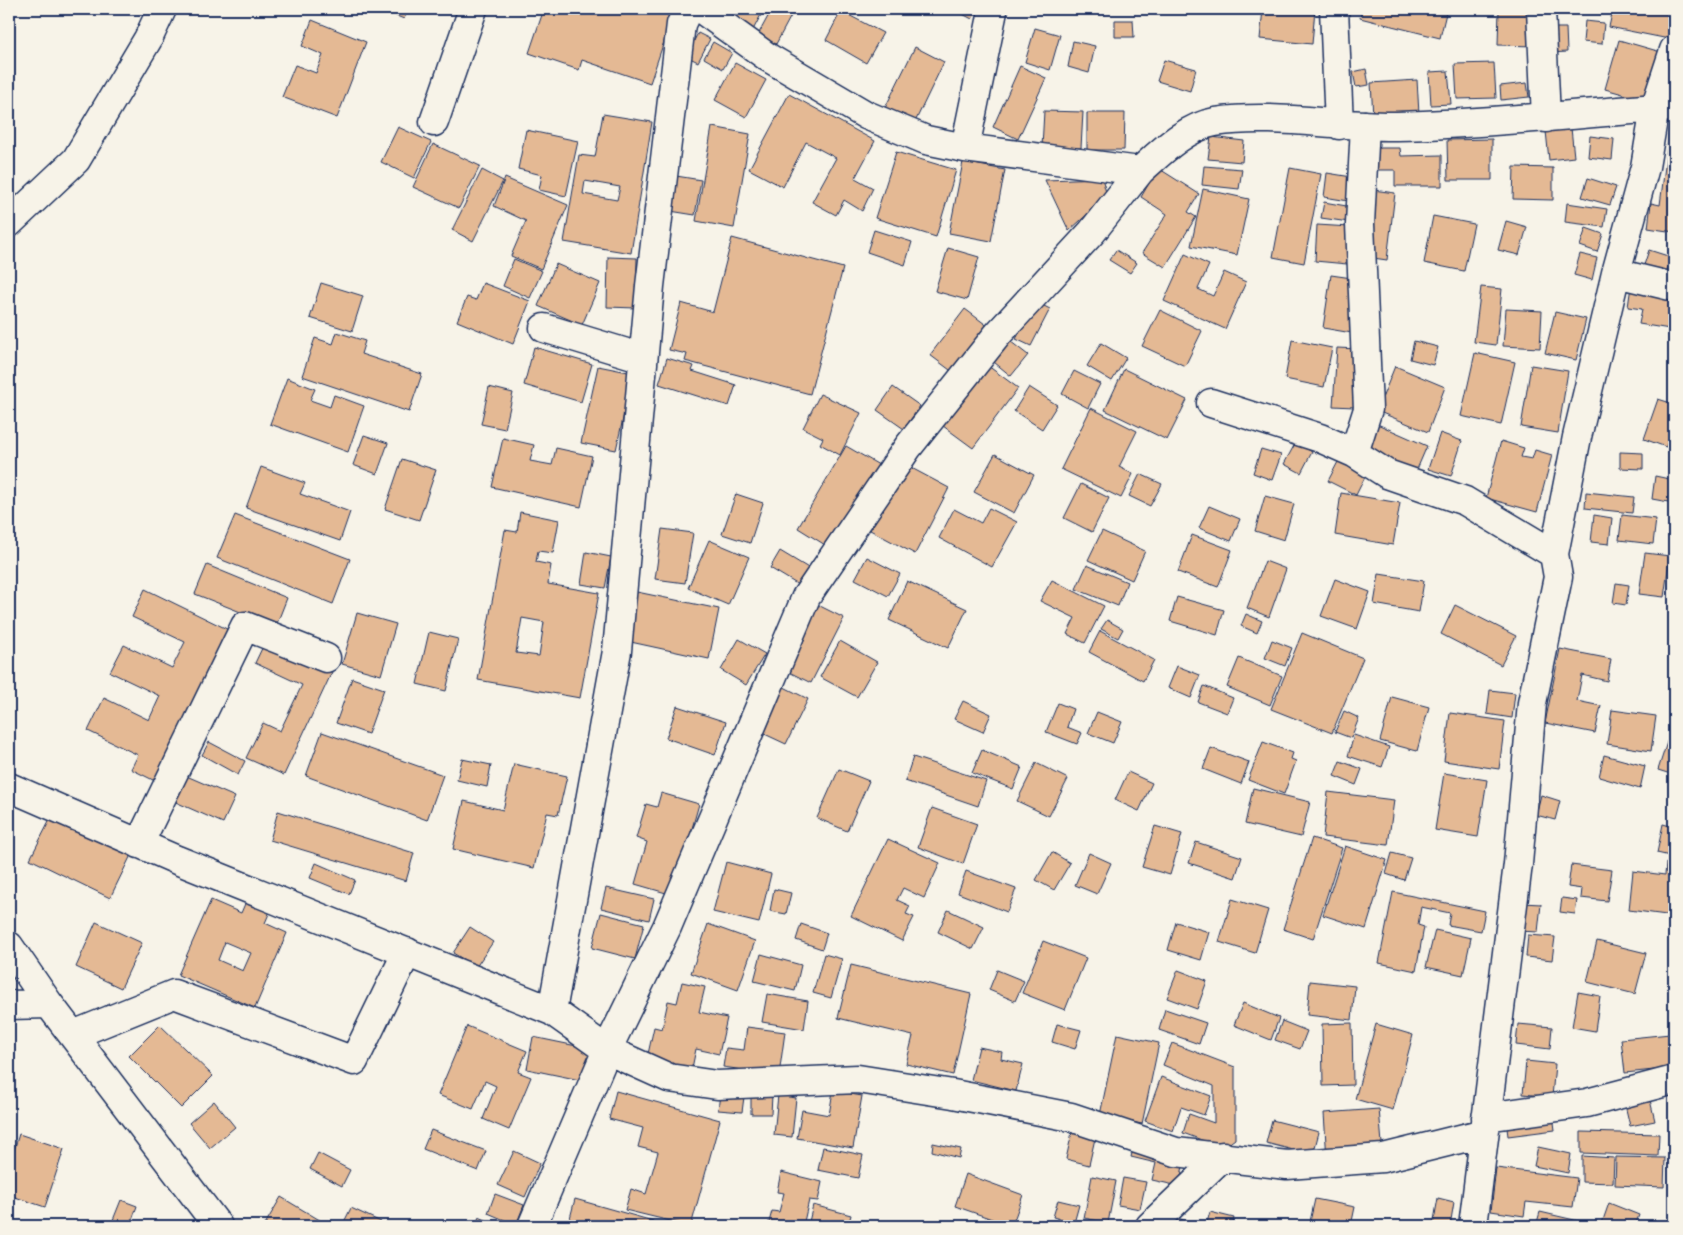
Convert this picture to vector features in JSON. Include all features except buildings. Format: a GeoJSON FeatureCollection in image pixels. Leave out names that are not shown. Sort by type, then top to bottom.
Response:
{"type":"FeatureCollection","features":[{"type":"Feature","properties":{"kind":"street"},"geometry":{"type":"LineString","coordinates":[[9,223],[76,160],[148,40],[162,9]]}},
{"type":"Feature","properties":{"kind":"street"},"geometry":{"type":"LineString","coordinates":[[434,122],[473,9]]}},
{"type":"Feature","properties":{"kind":"street"},"geometry":{"type":"LineString","coordinates":[[552,1011],[617,651],[643,358],[681,24],[688,9]]}},
{"type":"Feature","properties":{"kind":"street"},"geometry":{"type":"LineString","coordinates":[[702,9],[769,58],[866,114],[926,140],[965,148],[1140,171]]}},
{"type":"Feature","properties":{"kind":"street"},"geometry":{"type":"LineString","coordinates":[[1334,9],[1339,124]]}},
{"type":"Feature","properties":{"kind":"street"},"geometry":{"type":"LineString","coordinates":[[1541,9],[1546,118]]}},
{"type":"Feature","properties":{"kind":"street"},"geometry":{"type":"LineString","coordinates":[[965,148],[993,11]]}},
{"type":"Feature","properties":{"kind":"street"},"geometry":{"type":"LineString","coordinates":[[1473,1226],[1518,864],[1532,703],[1558,577],[1554,554],[1577,437],[1616,273],[1645,168],[1665,107],[1674,50]]}},
{"type":"Feature","properties":{"kind":"street"},"geometry":{"type":"LineString","coordinates":[[532,1226],[607,1050],[667,927],[806,598],[908,447],[998,334],[1092,232],[1140,171],[1174,140],[1214,122],[1285,119],[1365,125],[1546,118],[1665,107]]}},
{"type":"Feature","properties":{"kind":"street"},"geometry":{"type":"LineString","coordinates":[[1354,453],[1368,409],[1360,224],[1365,125]]}},
{"type":"Feature","properties":{"kind":"street"},"geometry":{"type":"LineString","coordinates":[[1616,273],[1674,287]]}},
{"type":"Feature","properties":{"kind":"street"},"geometry":{"type":"LineString","coordinates":[[544,328],[643,358]]}},
{"type":"Feature","properties":{"kind":"street"},"geometry":{"type":"LineString","coordinates":[[1211,403],[1320,438],[1354,453],[1387,474],[1465,502],[1554,554]]}},
{"type":"Feature","properties":{"kind":"street"},"geometry":{"type":"LineString","coordinates":[[139,844],[244,626],[326,658]]}},
{"type":"Feature","properties":{"kind":"street"},"geometry":{"type":"LineString","coordinates":[[9,787],[139,844],[552,1011],[607,1050],[669,1078],[718,1085],[858,1079],[953,1094],[1071,1117],[1176,1152],[1287,1165],[1383,1158],[1485,1125],[1587,1103],[1674,1080]]}},
{"type":"Feature","properties":{"kind":"street"},"geometry":{"type":"LineString","coordinates":[[9,946],[49,1004],[218,1226]]}},
{"type":"Feature","properties":{"kind":"street"},"geometry":{"type":"LineString","coordinates":[[73,1036],[174,994],[354,1061],[407,952]]}},
{"type":"Feature","properties":{"kind":"street"},"geometry":{"type":"LineString","coordinates":[[9,1004],[49,1004]]}},
{"type":"Feature","properties":{"kind":"street"},"geometry":{"type":"LineString","coordinates":[[1150,1226],[1223,1156]]}}]}
